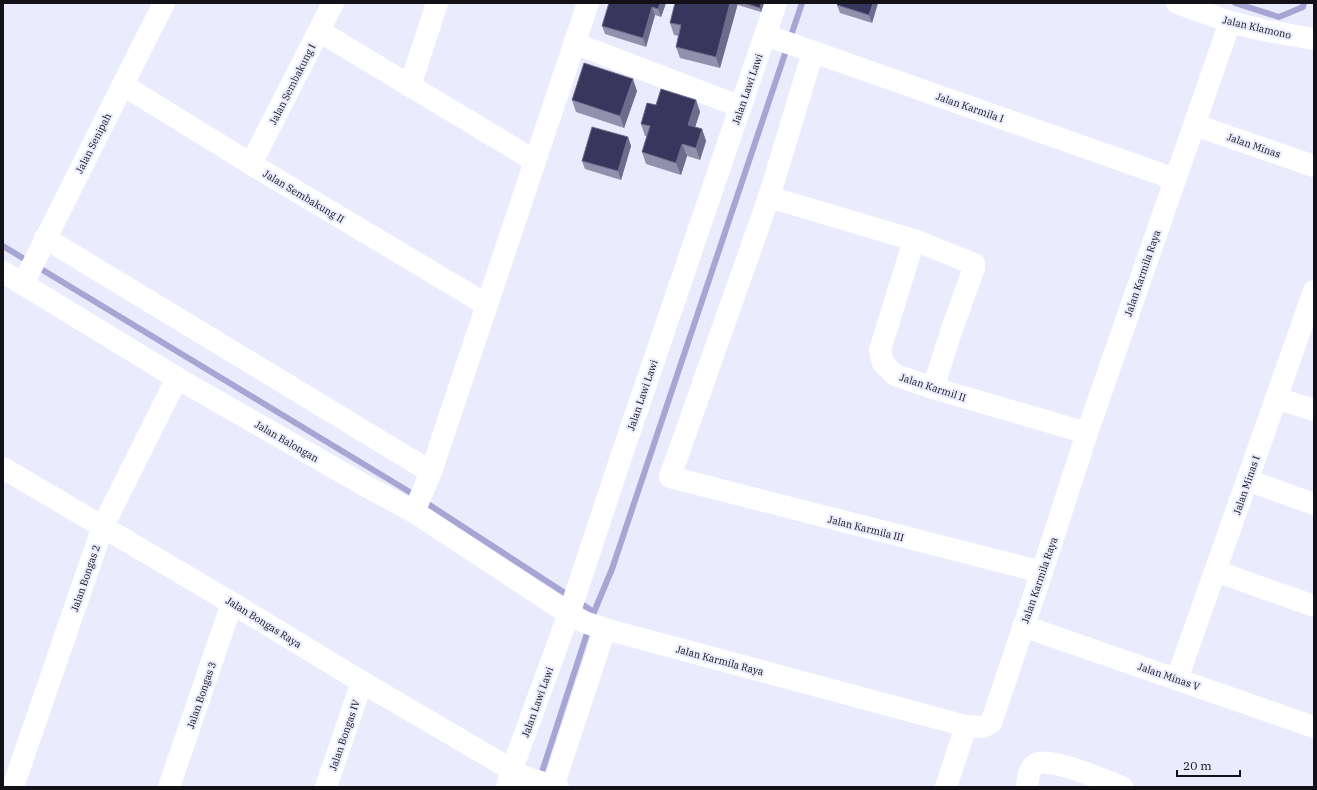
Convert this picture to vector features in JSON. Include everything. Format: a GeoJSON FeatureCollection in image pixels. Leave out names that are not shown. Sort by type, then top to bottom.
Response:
{"type":"FeatureCollection","features":[{"type":"Feature","properties":{"kind":"street","name":"Jalan Senipah"},"geometry":{"type":"LineString","coordinates":[[26,277],[164,3]]}},
{"type":"Feature","properties":{"kind":"street","name":"Jalan Sembakung I"},"geometry":{"type":"LineString","coordinates":[[251,164],[333,3]]}},
{"type":"Feature","properties":{"kind":"street"},"geometry":{"type":"LineString","coordinates":[[410,86],[437,3]]}},
{"type":"Feature","properties":{"kind":"street"},"geometry":{"type":"LineString","coordinates":[[415,509],[429,478],[588,3]]}},
{"type":"Feature","properties":{"kind":"street","name":"Jalan Lawi Lawi"},"geometry":{"type":"LineString","coordinates":[[536,782],[585,619],[579,584],[622,452],[741,107],[788,43],[776,3]]}},
{"type":"Feature","properties":{"kind":"street","name":"Jalan Klamono"},"geometry":{"type":"LineString","coordinates":[[1178,3],[1230,22],[1262,30],[1314,39]]}},
{"type":"Feature","properties":{"kind":"street","name":"Jalan Karmila Raya"},"geometry":{"type":"LineString","coordinates":[[585,619],[966,726],[983,727],[991,723],[1087,433],[1230,22]]}},
{"type":"Feature","properties":{"kind":"street"},"geometry":{"type":"LineString","coordinates":[[319,31],[535,161]]}},
{"type":"Feature","properties":{"kind":"street"},"geometry":{"type":"LineString","coordinates":[[574,43],[741,107]]}},
{"type":"Feature","properties":{"kind":"street"},"geometry":{"type":"LineString","coordinates":[[788,43],[769,196],[914,240],[974,264],[974,268],[933,388]]}},
{"type":"Feature","properties":{"kind":"street","name":"Jalan Karmila I"},"geometry":{"type":"LineString","coordinates":[[788,43],[1175,180]]}},
{"type":"Feature","properties":{"kind":"street","name":"Jalan Sembakung II"},"geometry":{"type":"LineString","coordinates":[[122,85],[487,305]]}},
{"type":"Feature","properties":{"kind":"street","name":"Jalan Minas"},"geometry":{"type":"LineString","coordinates":[[1195,124],[1314,166]]}},
{"type":"Feature","properties":{"kind":"street","name":"Jalan Karmila III"},"geometry":{"type":"LineString","coordinates":[[769,196],[670,477],[1042,572]]}},
{"type":"Feature","properties":{"kind":"street","name":"Jalan Karmil II"},"geometry":{"type":"LineString","coordinates":[[914,240],[880,350],[883,363],[895,374],[933,388],[1087,433]]}},
{"type":"Feature","properties":{"kind":"street"},"geometry":{"type":"LineString","coordinates":[[44,242],[429,478]]}},
{"type":"Feature","properties":{"kind":"street","name":"Jalan Balongan"},"geometry":{"type":"LineString","coordinates":[[3,272],[26,277],[177,378],[364,485],[415,509],[585,619]]}},
{"type":"Feature","properties":{"kind":"street","name":"Jalan Minas I"},"geometry":{"type":"LineString","coordinates":[[1177,679],[1276,398],[1309,321],[1314,290]]}},
{"type":"Feature","properties":{"kind":"street","name":"Jalan Bongas 2"},"geometry":{"type":"LineString","coordinates":[[13,787],[103,526],[177,378]]}},
{"type":"Feature","properties":{"kind":"street"},"geometry":{"type":"LineString","coordinates":[[1276,398],[1314,410]]}},
{"type":"Feature","properties":{"kind":"street","name":"Jalan Bongas Raya"},"geometry":{"type":"LineString","coordinates":[[3,468],[103,526],[362,682],[536,782]]}},
{"type":"Feature","properties":{"kind":"street"},"geometry":{"type":"LineString","coordinates":[[1247,480],[1314,504]]}},
{"type":"Feature","properties":{"kind":"street"},"geometry":{"type":"LineString","coordinates":[[1215,571],[1314,606]]}},
{"type":"Feature","properties":{"kind":"street","name":"Jalan Bongas 3"},"geometry":{"type":"LineString","coordinates":[[169,787],[232,603]]}},
{"type":"Feature","properties":{"kind":"street"},"geometry":{"type":"LineString","coordinates":[[536,782],[585,619]]}},
{"type":"Feature","properties":{"kind":"street","name":"Jalan Minas V"},"geometry":{"type":"LineString","coordinates":[[1023,626],[1314,727]]}},
{"type":"Feature","properties":{"kind":"street","name":"Jalan Bongas IV"},"geometry":{"type":"LineString","coordinates":[[326,787],[362,682]]}},
{"type":"Feature","properties":{"kind":"street"},"geometry":{"type":"LineString","coordinates":[[946,787],[966,726]]}},
{"type":"Feature","properties":{"kind":"street"},"geometry":{"type":"LineString","coordinates":[[1026,787],[1030,772],[1035,765],[1043,762],[1060,765],[1122,787]]}},
{"type":"Feature","properties":{"kind":"building"},"geometry":{"type":"Polygon","coordinates":[[[609,3],[660,3],[658,9],[652,7],[643,38],[602,26],[609,3]]]}},
{"type":"Feature","properties":{"kind":"building"},"geometry":{"type":"Polygon","coordinates":[[[675,3],[730,3],[716,57],[676,47],[681,25],[670,23],[675,3]]]}},
{"type":"Feature","properties":{"kind":"building"},"geometry":{"type":"Polygon","coordinates":[[[744,3],[761,3],[760,8],[744,3]]]}},
{"type":"Feature","properties":{"kind":"building"},"geometry":{"type":"Polygon","coordinates":[[[838,3],[873,3],[869,15],[837,5],[838,3]]]}},
{"type":"Feature","properties":{"kind":"building"},"geometry":{"type":"Polygon","coordinates":[[[584,63],[633,79],[620,116],[572,100],[584,63]]]}},
{"type":"Feature","properties":{"kind":"building"},"geometry":{"type":"Polygon","coordinates":[[[661,89],[696,100],[688,125],[702,129],[696,148],[682,144],[676,163],[642,152],[650,126],[641,124],[647,103],[656,105],[661,89]]]}},
{"type":"Feature","properties":{"kind":"building"},"geometry":{"type":"Polygon","coordinates":[[[592,127],[628,137],[618,171],[582,161],[592,127]]]}},
{"type":"Feature","properties":{"kind":"waterway"},"geometry":{"type":"LineString","coordinates":[[540,778],[594,612],[612,569],[802,3]]}},
{"type":"Feature","properties":{"kind":"waterway"},"geometry":{"type":"LineString","coordinates":[[1235,3],[1279,17],[1303,7],[1304,3]]}},
{"type":"Feature","properties":{"kind":"waterway"},"geometry":{"type":"LineString","coordinates":[[3,246],[408,491],[594,612]]}}]}
